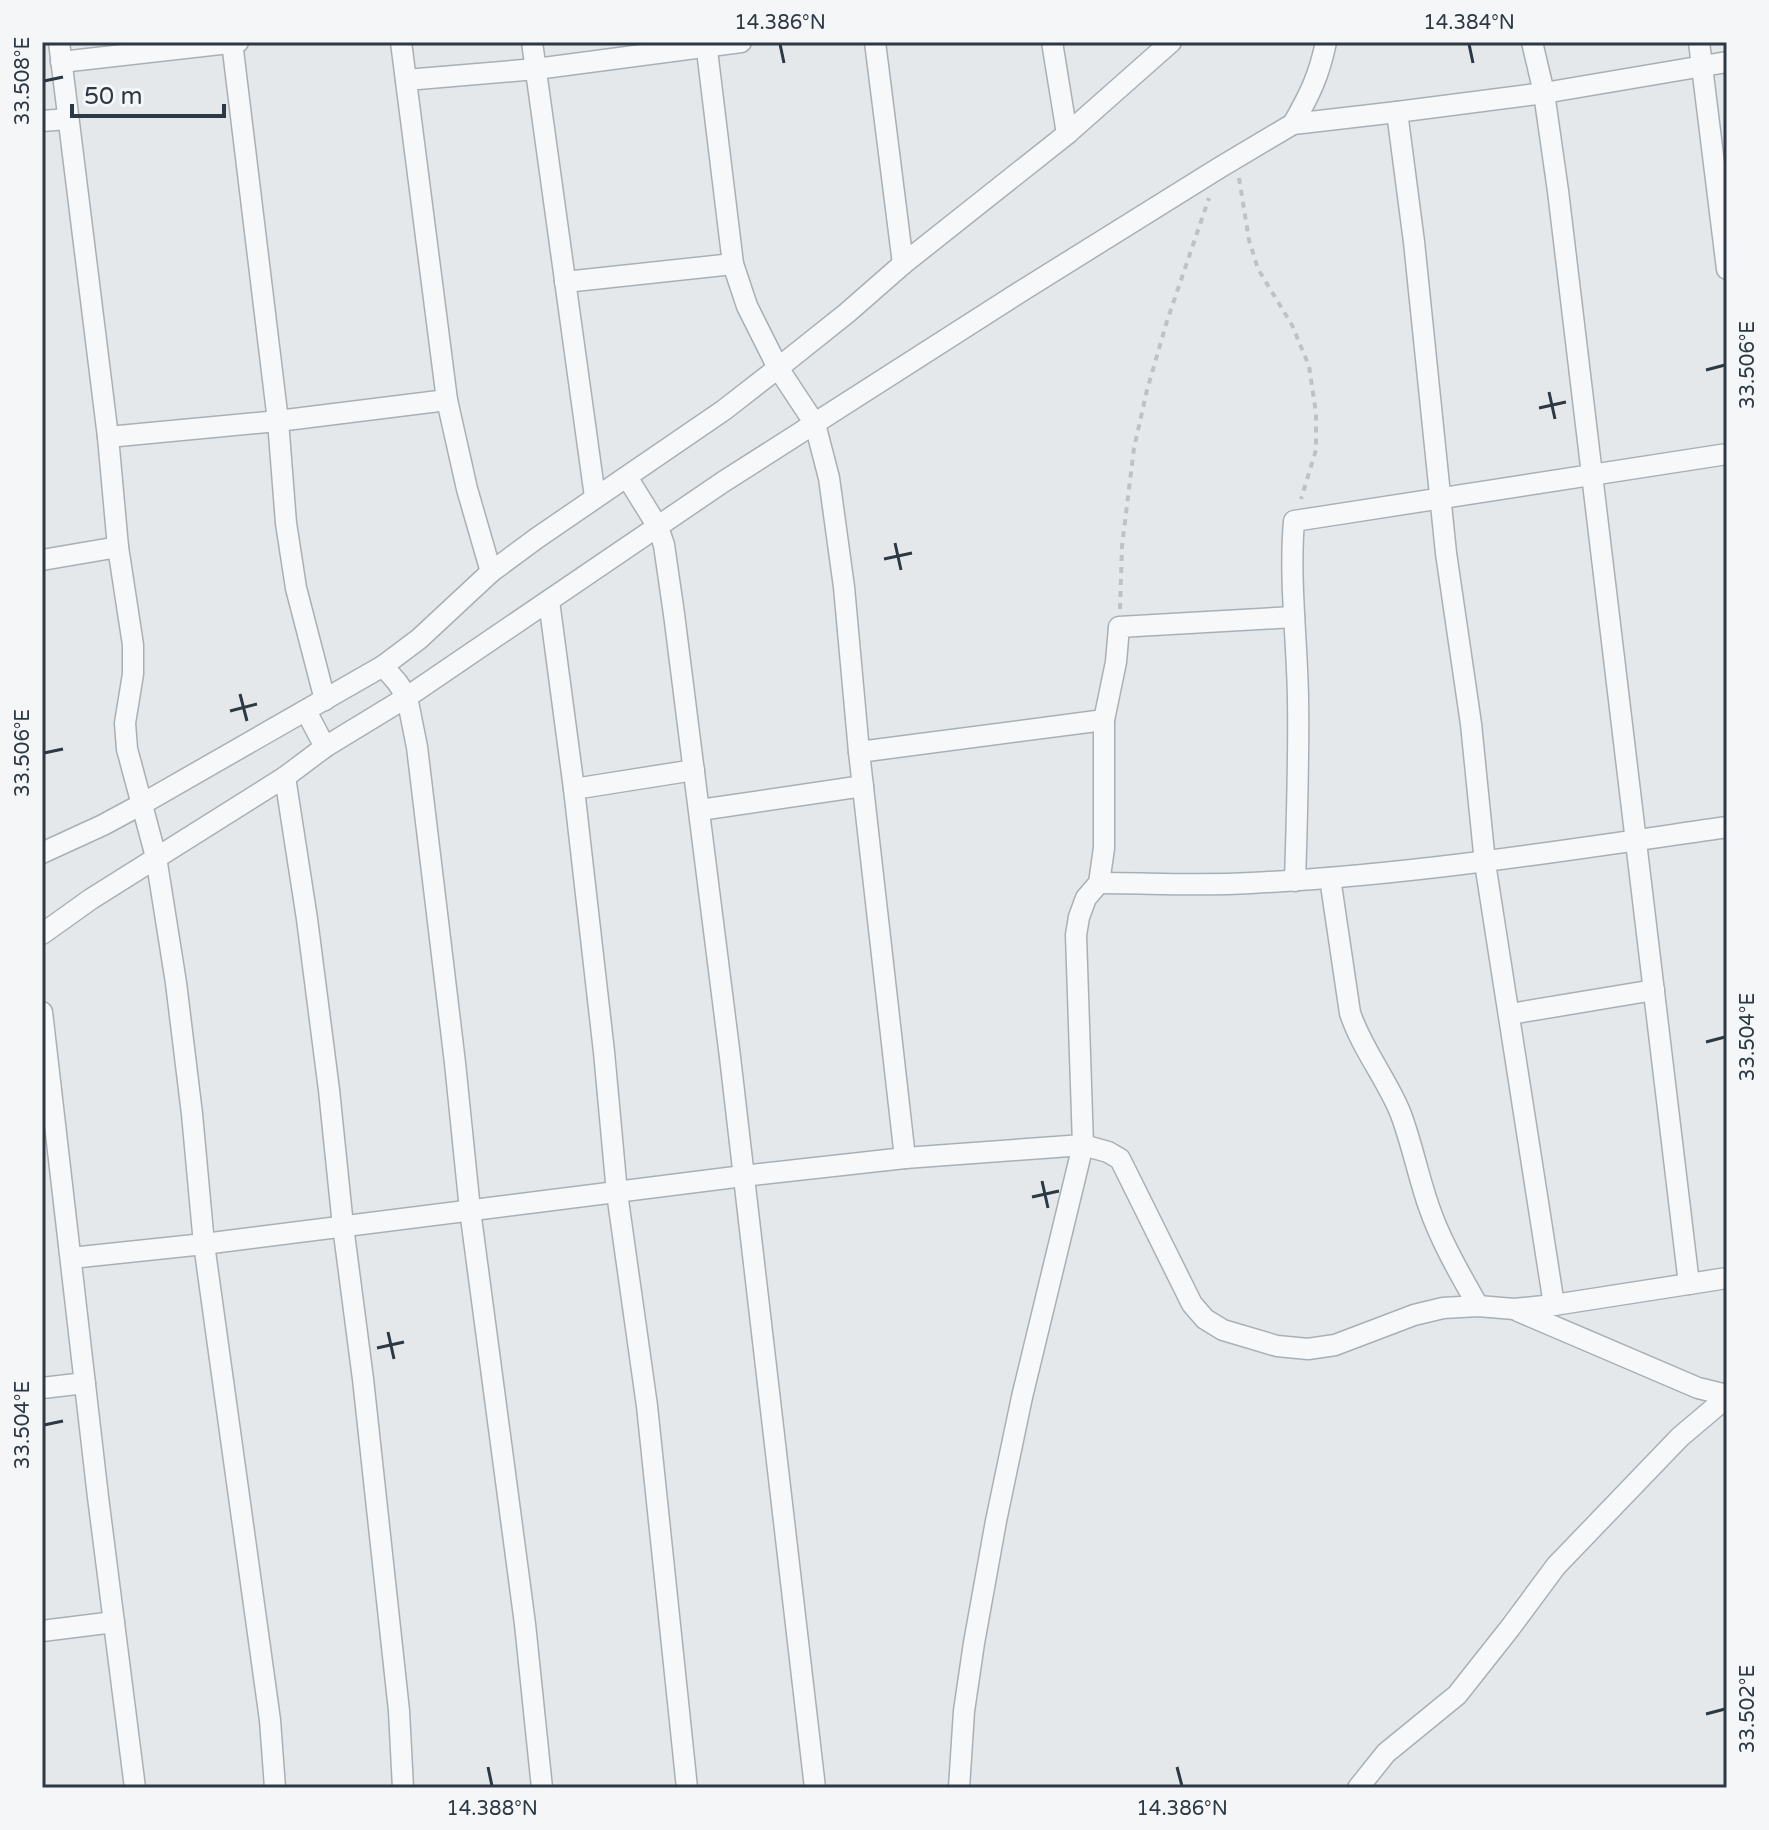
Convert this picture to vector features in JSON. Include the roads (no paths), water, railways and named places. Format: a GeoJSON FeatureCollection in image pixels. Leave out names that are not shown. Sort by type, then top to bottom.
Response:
{"type":"FeatureCollection","features":[{"type":"Feature","properties":{"kind":"street"},"geometry":{"type":"LineString","coordinates":[[232,42],[278,421],[286,523],[296,588],[325,700]]}},
{"type":"Feature","properties":{"kind":"street"},"geometry":{"type":"LineString","coordinates":[[238,42],[60,52],[108,437],[118,547],[133,645],[133,674],[125,723],[127,749],[156,857],[183,1041],[204,1244],[270,1720],[275,1788]]}},
{"type":"Feature","properties":{"kind":"street"},"geometry":{"type":"LineString","coordinates":[[401,42],[447,400],[467,489],[491,572]]}},
{"type":"Feature","properties":{"kind":"street"},"geometry":{"type":"LineString","coordinates":[[532,42],[595,497]]}},
{"type":"Feature","properties":{"kind":"street"},"geometry":{"type":"LineString","coordinates":[[406,80],[536,69],[706,44],[741,42]]}},
{"type":"Feature","properties":{"kind":"street"},"geometry":{"type":"LineString","coordinates":[[875,42],[903,264]]}},
{"type":"Feature","properties":{"kind":"street"},"geometry":{"type":"LineString","coordinates":[[1052,42],[1067,134]]}},
{"type":"Feature","properties":{"kind":"street"},"geometry":{"type":"LineString","coordinates":[[42,853],[142,804],[383,666],[419,639],[491,572],[724,410],[778,368],[1067,134],[1171,42]]}},
{"type":"Feature","properties":{"kind":"street"},"geometry":{"type":"LineString","coordinates":[[1293,124],[1312,92],[1326,42]]}},
{"type":"Feature","properties":{"kind":"street"},"geometry":{"type":"LineString","coordinates":[[1532,42],[1544,93],[1558,191],[1689,1284]]}},
{"type":"Feature","properties":{"kind":"street"},"geometry":{"type":"LineString","coordinates":[[1699,42],[1727,269]]}},
{"type":"Feature","properties":{"kind":"street"},"geometry":{"type":"LineString","coordinates":[[706,44],[733,264],[739,286],[778,368],[815,424],[829,478],[844,587],[859,752],[905,1158]]}},
{"type":"Feature","properties":{"kind":"street"},"geometry":{"type":"LineString","coordinates":[[42,934],[156,857],[285,777],[325,747],[407,697],[723,482],[1293,124],[1544,93],[1727,62]]}},
{"type":"Feature","properties":{"kind":"street"},"geometry":{"type":"LineString","coordinates":[[1397,112],[1414,242],[1439,497],[1471,724],[1485,863],[1554,1305]]}},
{"type":"Feature","properties":{"kind":"street"},"geometry":{"type":"LineString","coordinates":[[42,121],[68,119]]}},
{"type":"Feature","properties":{"kind":"street"},"geometry":{"type":"LineString","coordinates":[[565,282],[733,264]]}},
{"type":"Feature","properties":{"kind":"street"},"geometry":{"type":"LineString","coordinates":[[108,437],[278,421],[447,400]]}},
{"type":"Feature","properties":{"kind":"street"},"geometry":{"type":"LineString","coordinates":[[1295,881],[1299,786],[1292,567],[1294,521],[1727,454]]}},
{"type":"Feature","properties":{"kind":"street"},"geometry":{"type":"LineString","coordinates":[[627,477],[658,527],[664,545],[674,614],[700,810],[815,1788]]}},
{"type":"Feature","properties":{"kind":"street"},"geometry":{"type":"LineString","coordinates":[[42,560],[118,547]]}},
{"type":"Feature","properties":{"kind":"street"},"geometry":{"type":"LineString","coordinates":[[549,601],[574,789],[617,1193],[647,1406],[687,1788]]}},
{"type":"Feature","properties":{"kind":"street"},"geometry":{"type":"LineString","coordinates":[[959,1788],[964,1711],[996,1521],[1022,1397],[1083,1145],[1076,935],[1086,898],[1099,883],[1104,848],[1104,720],[1116,662],[1119,627],[1294,617]]}},
{"type":"Feature","properties":{"kind":"street"},"geometry":{"type":"LineString","coordinates":[[383,666],[407,697],[417,747],[470,1210],[525,1624],[542,1788]]}},
{"type":"Feature","properties":{"kind":"street"},"geometry":{"type":"LineString","coordinates":[[306,711],[325,747]]}},
{"type":"Feature","properties":{"kind":"street"},"geometry":{"type":"LineString","coordinates":[[859,752],[1104,720]]}},
{"type":"Feature","properties":{"kind":"street"},"geometry":{"type":"LineString","coordinates":[[574,789],[694,770]]}},
{"type":"Feature","properties":{"kind":"street"},"geometry":{"type":"LineString","coordinates":[[285,777],[307,919],[363,1379],[397,1695],[403,1788]]}},
{"type":"Feature","properties":{"kind":"street"},"geometry":{"type":"LineString","coordinates":[[700,810],[863,786]]}},
{"type":"Feature","properties":{"kind":"street"},"geometry":{"type":"LineString","coordinates":[[1099,883],[1246,884],[1330,878],[1485,863],[1727,827]]}},
{"type":"Feature","properties":{"kind":"street"},"geometry":{"type":"LineString","coordinates":[[1330,878],[1350,1013],[1356,1031],[1400,1114],[1444,1244],[1478,1306]]}},
{"type":"Feature","properties":{"kind":"street"},"geometry":{"type":"LineString","coordinates":[[1510,1014],[1654,990]]}},
{"type":"Feature","properties":{"kind":"street"},"geometry":{"type":"LineString","coordinates":[[42,1012],[135,1788]]}},
{"type":"Feature","properties":{"kind":"street"},"geometry":{"type":"LineString","coordinates":[[71,1258],[743,1176],[905,1158],[1083,1145],[1120,1159],[1192,1304],[1205,1319],[1223,1330],[1277,1346],[1308,1349],[1335,1345],[1414,1315],[1443,1308],[1478,1306],[1514,1309],[1554,1305],[1727,1278]]}},
{"type":"Feature","properties":{"kind":"street"},"geometry":{"type":"LineString","coordinates":[[1358,1788],[1386,1753],[1457,1695],[1556,1566],[1680,1437],[1724,1404],[1698,1388],[1514,1309]]}},
{"type":"Feature","properties":{"kind":"street"},"geometry":{"type":"LineString","coordinates":[[42,1388],[85,1383]]}},
{"type":"Feature","properties":{"kind":"street"},"geometry":{"type":"LineString","coordinates":[[42,1631],[114,1622]]}}]}
